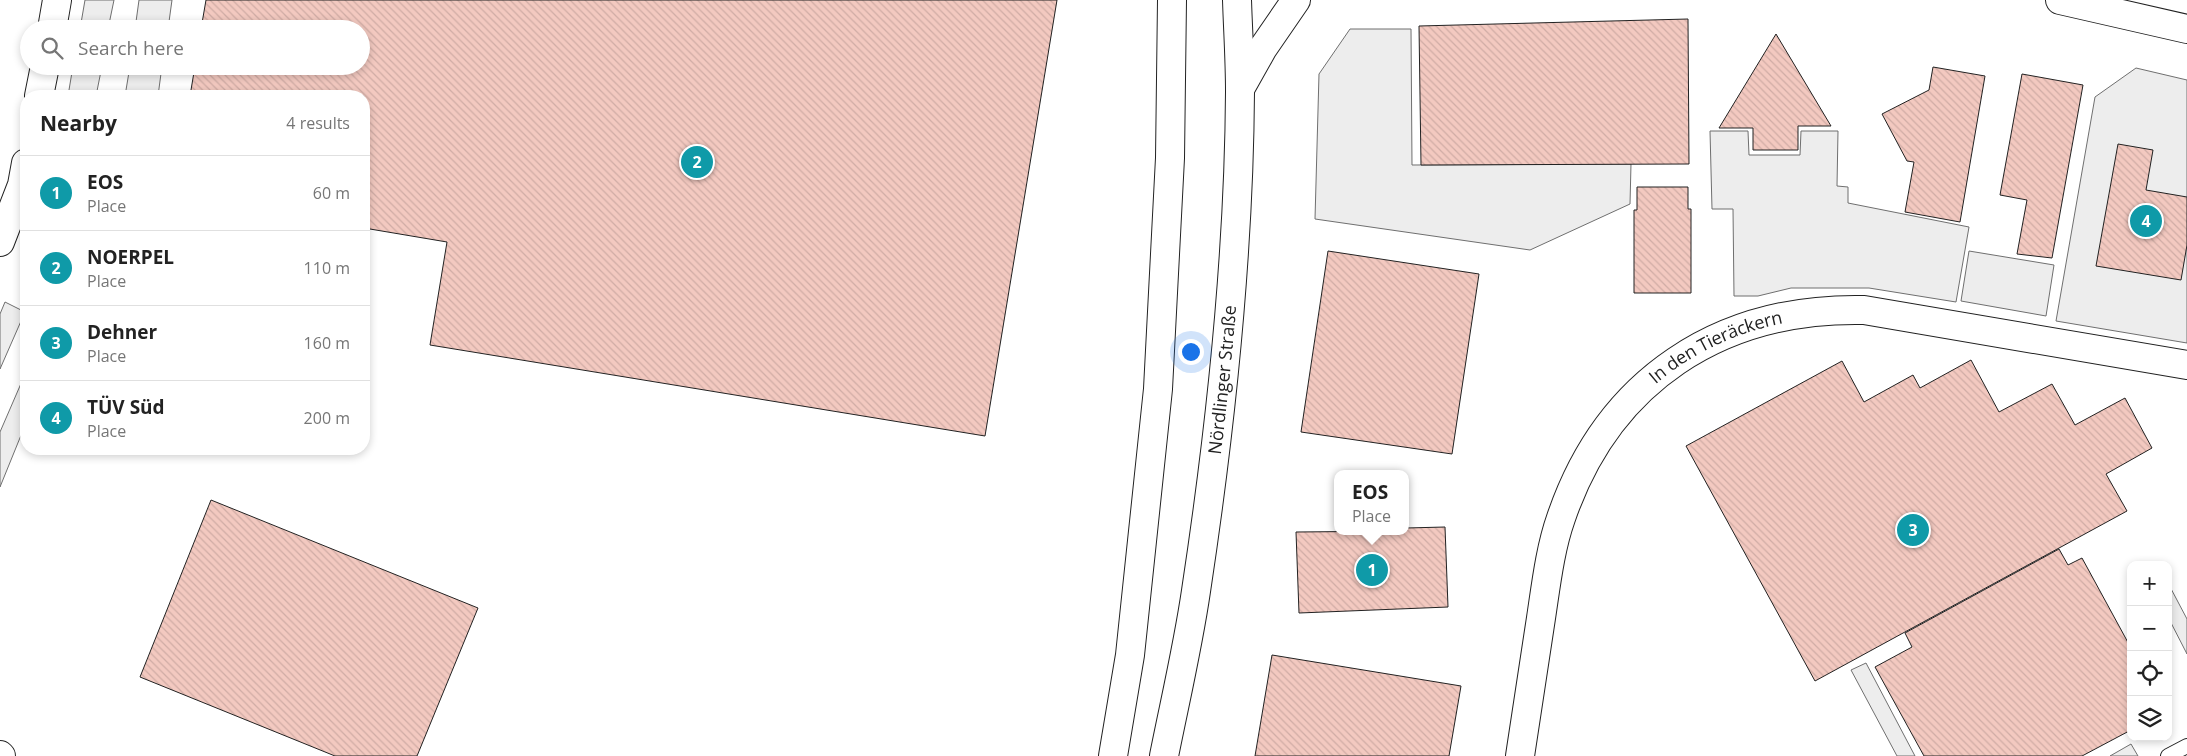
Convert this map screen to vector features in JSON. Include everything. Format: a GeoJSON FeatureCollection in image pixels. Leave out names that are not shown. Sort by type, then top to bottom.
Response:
{"type":"FeatureCollection","features":[{"type":"Feature","properties":{"kind":"main road"},"geometry":{"type":"LineString","coordinates":[[54,20],[57,0]]}},
{"type":"Feature","properties":{"kind":"main road"},"geometry":{"type":"LineString","coordinates":[[1113,756],[1130,655],[1158,388],[1170,158],[1172,0]]}},
{"type":"Feature","properties":{"kind":"main road","name":"Nördlinger Straße"},"geometry":{"type":"LineString","coordinates":[[1164,756],[1196,593],[1220,421],[1231,295],[1240,91],[1237,0]]}},
{"type":"Feature","properties":{"kind":"main road"},"geometry":{"type":"LineString","coordinates":[[1240,91],[1263,48],[1296,0]]}},
{"type":"Feature","properties":{"kind":"main road"},"geometry":{"type":"LineString","coordinates":[[2060,0],[2187,29]]}},
{"type":"Feature","properties":{"kind":"main road"},"geometry":{"type":"LineString","coordinates":[[40,90],[43,75]]}},
{"type":"Feature","properties":{"kind":"main road"},"geometry":{"type":"LineString","coordinates":[[0,242],[20,190]]}},
{"type":"Feature","properties":{"kind":"main road","name":"In den Tieräckern"},"geometry":{"type":"LineString","coordinates":[[1520,756],[1552,553],[1560,519],[1590,453],[1612,422],[1656,375],[1681,356],[1712,339],[1746,325],[1776,317],[1848,309],[1864,310],[2187,365]]}},
{"type":"Feature","properties":{"kind":"lane"},"geometry":{"type":"LineString","coordinates":[[2168,756],[2187,746]]}},
{"type":"Feature","properties":{"kind":"shaded area"},"geometry":{"type":"Polygon","coordinates":[[[85,0],[114,0],[110,20],[82,20],[85,0]]]}},
{"type":"Feature","properties":{"kind":"shaded area"},"geometry":{"type":"Polygon","coordinates":[[[139,0],[172,0],[169,20],[136,20],[139,0]]]}},
{"type":"Feature","properties":{"kind":"shaded area"},"geometry":{"type":"Polygon","coordinates":[[[1350,29],[1411,29],[1412,165],[1631,164],[1630,204],[1530,250],[1315,219],[1319,74],[1350,29]]]}},
{"type":"Feature","properties":{"kind":"shaded area"},"geometry":{"type":"Polygon","coordinates":[[[2136,68],[2187,80],[2187,343],[2056,321],[2095,97],[2136,68]]]}},
{"type":"Feature","properties":{"kind":"shaded area"},"geometry":{"type":"Polygon","coordinates":[[[72,75],[100,75],[97,90],[69,90],[72,75]]]}},
{"type":"Feature","properties":{"kind":"shaded area"},"geometry":{"type":"Polygon","coordinates":[[[128,75],[161,75],[159,90],[126,90],[128,75]]]}},
{"type":"Feature","properties":{"kind":"shaded area"},"geometry":{"type":"Polygon","coordinates":[[[1710,131],[1748,131],[1749,155],[1800,155],[1801,131],[1838,131],[1837,186],[1848,187],[1848,203],[1969,227],[1956,302],[1869,288],[1791,288],[1758,296],[1734,296],[1733,209],[1712,209],[1710,131]]]}},
{"type":"Feature","properties":{"kind":"shaded area"},"geometry":{"type":"Polygon","coordinates":[[[1969,251],[2054,265],[2046,316],[1961,301],[1969,251]]]}},
{"type":"Feature","properties":{"kind":"shaded area"},"geometry":{"type":"Polygon","coordinates":[[[5,302],[20,310],[20,323],[0,369],[0,314],[5,302]]]}},
{"type":"Feature","properties":{"kind":"shaded area"},"geometry":{"type":"Polygon","coordinates":[[[20,386],[20,438],[0,487],[0,432],[20,386]]]}},
{"type":"Feature","properties":{"kind":"shaded area"},"geometry":{"type":"Polygon","coordinates":[[[2172,591],[2187,619],[2187,654],[2172,625],[2172,591]]]}},
{"type":"Feature","properties":{"kind":"shaded area"},"geometry":{"type":"Polygon","coordinates":[[[1866,663],[1915,756],[1897,756],[1851,670],[1866,663]]]}},
{"type":"Feature","properties":{"kind":"shaded area"},"geometry":{"type":"Polygon","coordinates":[[[2131,744],[2138,756],[2110,756],[2131,744]]]}},
{"type":"Feature","properties":{"kind":"building"},"geometry":{"type":"Polygon","coordinates":[[[206,0],[1057,0],[985,436],[430,345],[447,242],[370,229],[370,90],[191,90],[194,75],[370,75],[370,20],[203,20],[206,0]]]}},
{"type":"Feature","properties":{"kind":"building"},"geometry":{"type":"Polygon","coordinates":[[[1688,19],[1689,164],[1421,165],[1419,26],[1688,19]]]}},
{"type":"Feature","properties":{"kind":"building"},"geometry":{"type":"Polygon","coordinates":[[[1776,34],[1831,126],[1798,126],[1798,150],[1753,150],[1753,128],[1719,128],[1776,34]]]}},
{"type":"Feature","properties":{"kind":"building"},"geometry":{"type":"Polygon","coordinates":[[[1933,67],[1985,76],[1960,222],[1905,212],[1914,162],[1907,161],[1882,114],[1929,90],[1933,67]]]}},
{"type":"Feature","properties":{"kind":"building"},"geometry":{"type":"Polygon","coordinates":[[[2022,74],[2083,85],[2052,258],[2017,254],[2027,200],[2000,195],[2022,74]]]}},
{"type":"Feature","properties":{"kind":"building"},"geometry":{"type":"Polygon","coordinates":[[[2118,144],[2153,150],[2146,190],[2187,197],[2187,245],[2181,280],[2096,266],[2118,144]]]}},
{"type":"Feature","properties":{"kind":"building"},"geometry":{"type":"Polygon","coordinates":[[[1637,187],[1688,187],[1688,209],[1691,209],[1691,293],[1634,293],[1634,210],[1637,210],[1637,187]]]}},
{"type":"Feature","properties":{"kind":"building"},"geometry":{"type":"Polygon","coordinates":[[[1328,251],[1479,274],[1452,454],[1301,432],[1328,251]]]}},
{"type":"Feature","properties":{"kind":"building"},"geometry":{"type":"Polygon","coordinates":[[[1971,360],[1999,412],[2052,384],[2075,425],[2125,398],[2152,448],[2106,474],[2127,511],[1815,681],[1686,446],[1842,361],[1864,402],[1913,375],[1920,388],[1971,360]]]}},
{"type":"Feature","properties":{"kind":"building"},"geometry":{"type":"Polygon","coordinates":[[[211,500],[478,608],[417,756],[335,756],[140,677],[211,500]]]}},
{"type":"Feature","properties":{"kind":"building"},"geometry":{"type":"Polygon","coordinates":[[[1445,527],[1448,607],[1299,613],[1296,532],[1334,532],[1334,535],[1409,535],[1409,528],[1445,527]]]}},
{"type":"Feature","properties":{"kind":"building"},"geometry":{"type":"Polygon","coordinates":[[[2059,549],[2068,565],[2082,558],[2127,641],[2127,732],[2082,756],[1924,756],[1875,667],[1912,647],[1905,633],[2059,549]]]}},
{"type":"Feature","properties":{"kind":"building"},"geometry":{"type":"Polygon","coordinates":[[[1272,655],[1461,686],[1449,756],[1255,756],[1272,655]]]}},
{"type":"Feature","properties":{"kind":"place","name":"NOERPEL"},"geometry":{"type":"Point","coordinates":[697,162]}},
{"type":"Feature","properties":{"kind":"place","name":"TÜV Süd"},"geometry":{"type":"Point","coordinates":[2146,221]}},
{"type":"Feature","properties":{"kind":"place","name":"Dehner"},"geometry":{"type":"Point","coordinates":[1913,530]}},
{"type":"Feature","properties":{"kind":"place","name":"EOS"},"geometry":{"type":"Point","coordinates":[1372,570]}}]}
